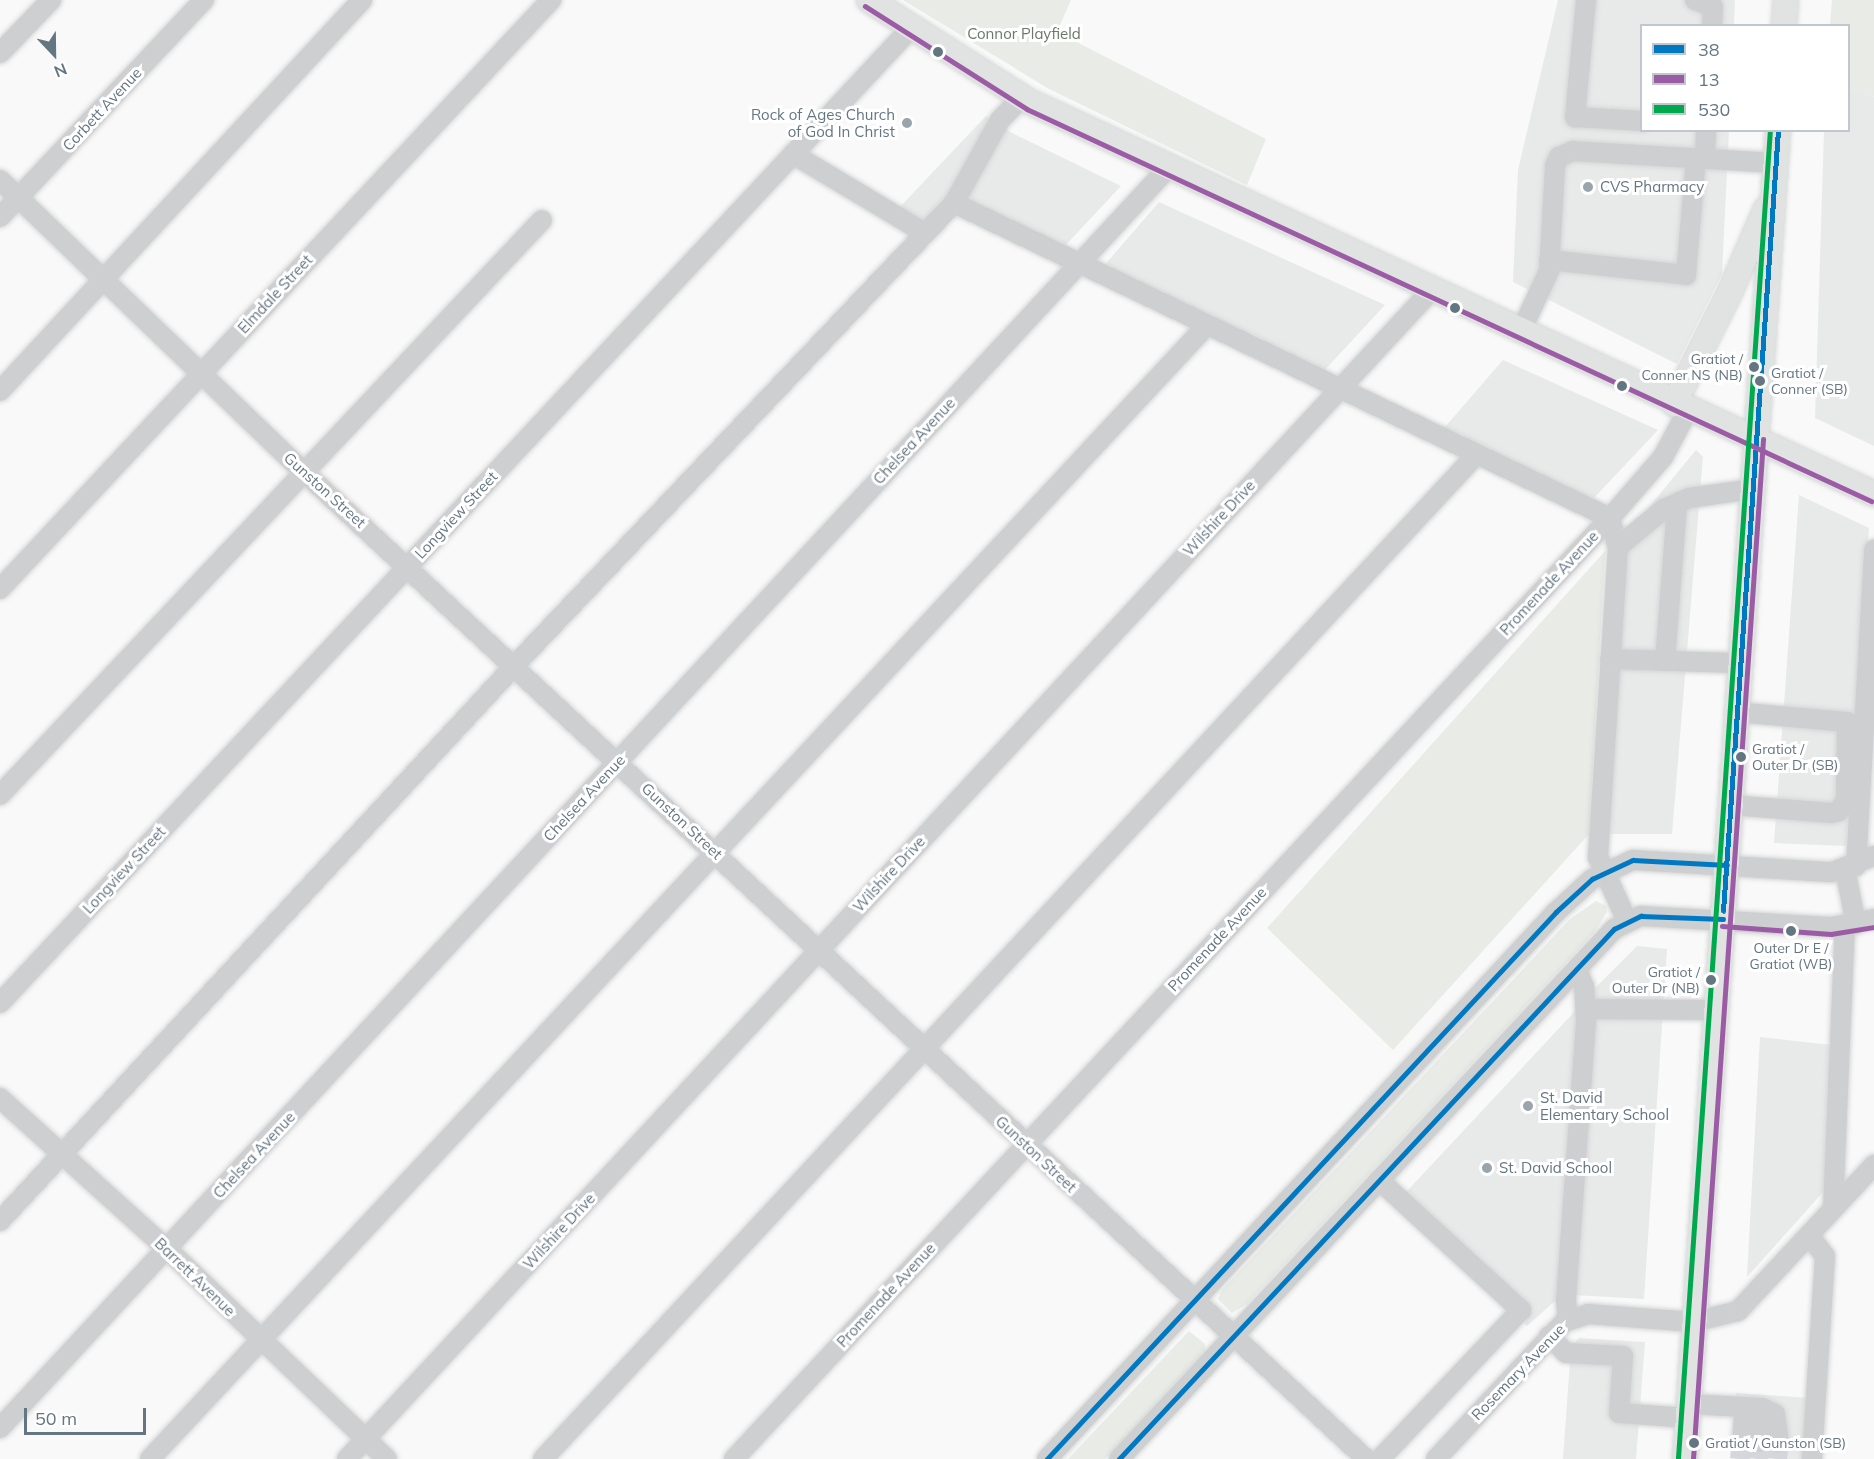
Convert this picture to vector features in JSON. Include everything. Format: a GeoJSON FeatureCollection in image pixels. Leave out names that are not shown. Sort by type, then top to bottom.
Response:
{"type":"FeatureCollection","features":[{"type":"Feature","properties":{"kind":"main road"},"geometry":{"type":"LineString","coordinates":[[870,0],[1022,97],[1431,291],[1874,494]]}},
{"type":"Feature","properties":{"kind":"main road"},"geometry":{"type":"LineString","coordinates":[[1784,24],[1786,0]]}},
{"type":"Feature","properties":{"kind":"main road"},"geometry":{"type":"LineString","coordinates":[[1685,1459],[1778,132]]}},
{"type":"Feature","properties":{"kind":"main road"},"geometry":{"type":"LineString","coordinates":[[1681,407],[1774,190]]}},
{"type":"Feature","properties":{"kind":"street"},"geometry":{"type":"LineString","coordinates":[[0,53],[51,0]]}},
{"type":"Feature","properties":{"kind":"street","name":"Corbett Avenue"},"geometry":{"type":"LineString","coordinates":[[0,217],[204,0]]}},
{"type":"Feature","properties":{"kind":"street"},"geometry":{"type":"LineString","coordinates":[[0,391],[362,0]]}},
{"type":"Feature","properties":{"kind":"street","name":"Elmdale Street"},"geometry":{"type":"LineString","coordinates":[[0,589],[551,0]]}},
{"type":"Feature","properties":{"kind":"street"},"geometry":{"type":"LineString","coordinates":[[1586,0],[1575,117],[1640,121]]}},
{"type":"Feature","properties":{"kind":"street"},"geometry":{"type":"LineString","coordinates":[[1695,0],[1713,7],[1712,24]]}},
{"type":"Feature","properties":{"kind":"street","name":"Longview Street"},"geometry":{"type":"LineString","coordinates":[[0,1004],[912,27]]}},
{"type":"Feature","properties":{"kind":"street"},"geometry":{"type":"LineString","coordinates":[[0,1221],[515,665],[954,203],[1000,120],[1022,97]]}},
{"type":"Feature","properties":{"kind":"street"},"geometry":{"type":"LineString","coordinates":[[1549,260],[1686,275],[1706,132]]}},
{"type":"Feature","properties":{"kind":"street"},"geometry":{"type":"LineString","coordinates":[[1521,332],[1549,271],[1555,166],[1559,157],[1573,151],[1775,163]]}},
{"type":"Feature","properties":{"kind":"street"},"geometry":{"type":"LineString","coordinates":[[793,154],[925,233]]}},
{"type":"Feature","properties":{"kind":"street","name":"Chelsea Avenue"},"geometry":{"type":"LineString","coordinates":[[0,1428],[1168,168]]}},
{"type":"Feature","properties":{"kind":"street","name":"Gunston Street"},"geometry":{"type":"LineString","coordinates":[[0,180],[106,278],[200,374],[305,473],[515,665],[1025,1144],[1234,1335],[1365,1459]]}},
{"type":"Feature","properties":{"kind":"street"},"geometry":{"type":"LineString","coordinates":[[954,203],[1610,518],[1618,547],[1598,857],[1602,872],[1627,921]]}},
{"type":"Feature","properties":{"kind":"street"},"geometry":{"type":"LineString","coordinates":[[0,795],[542,220]]}},
{"type":"Feature","properties":{"kind":"street","name":"Wilshire Drive"},"geometry":{"type":"LineString","coordinates":[[347,1459],[1431,291]]}},
{"type":"Feature","properties":{"kind":"street"},"geometry":{"type":"LineString","coordinates":[[150,1459],[1207,325]]}},
{"type":"Feature","properties":{"kind":"street","name":"Promenade Avenue"},"geometry":{"type":"LineString","coordinates":[[734,1459],[1610,518],[1663,458],[1681,407]]}},
{"type":"Feature","properties":{"kind":"street"},"geometry":{"type":"LineString","coordinates":[[543,1459],[926,1050],[1477,454]]}},
{"type":"Feature","properties":{"kind":"street"},"geometry":{"type":"LineString","coordinates":[[1618,547],[1677,504],[1753,489]]}},
{"type":"Feature","properties":{"kind":"street"},"geometry":{"type":"LineString","coordinates":[[1665,661],[1677,504]]}},
{"type":"Feature","properties":{"kind":"street"},"geometry":{"type":"LineString","coordinates":[[1833,1209],[1858,923],[1850,867],[1871,618],[1874,550]]}},
{"type":"Feature","properties":{"kind":"street"},"geometry":{"type":"LineString","coordinates":[[1610,659],[1740,663]]}},
{"type":"Feature","properties":{"kind":"street"},"geometry":{"type":"LineString","coordinates":[[1730,805],[1832,813],[1839,811],[1846,799],[1847,722],[1736,712]]}},
{"type":"Feature","properties":{"kind":"street"},"geometry":{"type":"LineString","coordinates":[[1047,1459],[1556,912],[1602,872],[1634,860],[1832,872],[1874,856]]}},
{"type":"Feature","properties":{"kind":"street"},"geometry":{"type":"LineString","coordinates":[[1119,1459],[1577,969],[1627,921],[1641,916],[1674,915],[1723,919],[1858,923]]}},
{"type":"Feature","properties":{"kind":"street"},"geometry":{"type":"LineString","coordinates":[[1568,1320],[1566,1300],[1587,1009],[1584,987],[1577,969]]}},
{"type":"Feature","properties":{"kind":"street"},"geometry":{"type":"LineString","coordinates":[[1587,1009],[1715,1010]]}},
{"type":"Feature","properties":{"kind":"street","name":"Barrett Avenue"},"geometry":{"type":"LineString","coordinates":[[0,1098],[167,1249],[387,1459]]}},
{"type":"Feature","properties":{"kind":"street","name":"Rosemary Avenue"},"geometry":{"type":"LineString","coordinates":[[1436,1459],[1549,1336],[1568,1320],[1588,1314],[1693,1322],[1738,1311],[1874,1165]]}},
{"type":"Feature","properties":{"kind":"street"},"geometry":{"type":"LineString","coordinates":[[1379,1180],[1521,1310],[1380,1459]]}},
{"type":"Feature","properties":{"kind":"street"},"geometry":{"type":"LineString","coordinates":[[1809,1235],[1825,1256],[1812,1459]]}},
{"type":"Feature","properties":{"kind":"street"},"geometry":{"type":"LineString","coordinates":[[1549,1336],[1566,1353],[1623,1356],[1619,1413],[1753,1407],[1775,1414],[1760,1442],[1753,1407]]}},
{"type":"Feature","properties":{"kind":"shaded area"},"geometry":{"type":"Polygon","coordinates":[[[1558,0],[1735,0],[1734,24],[1640,24],[1640,132],[1729,132],[1722,274],[1677,364],[1513,282],[1518,170],[1558,0]]]}},
{"type":"Feature","properties":{"kind":"shaded area"},"geometry":{"type":"Polygon","coordinates":[[[1850,87],[1874,97],[1874,446],[1815,418],[1824,132],[1850,132],[1850,87]]]}},
{"type":"Feature","properties":{"kind":"shaded area"},"geometry":{"type":"Polygon","coordinates":[[[986,116],[1012,133],[1121,186],[1061,250],[950,198],[922,225],[898,209],[986,116]]]}},
{"type":"Feature","properties":{"kind":"shaded area"},"geometry":{"type":"Polygon","coordinates":[[[1159,202],[1385,305],[1321,374],[1253,334],[1167,306],[1102,268],[1159,202]]]}},
{"type":"Feature","properties":{"kind":"shaded area"},"geometry":{"type":"Polygon","coordinates":[[[1503,360],[1658,430],[1592,500],[1445,427],[1503,360]]]}},
{"type":"Feature","properties":{"kind":"shaded area"},"geometry":{"type":"Polygon","coordinates":[[[1696,450],[1703,457],[1672,834],[1604,834],[1626,535],[1696,450]]]}},
{"type":"Feature","properties":{"kind":"shaded area"},"geometry":{"type":"Polygon","coordinates":[[[1799,495],[1869,528],[1846,846],[1774,843],[1799,495]]]}},
{"type":"Feature","properties":{"kind":"shaded area"},"geometry":{"type":"Polygon","coordinates":[[[1637,946],[1667,949],[1644,1299],[1573,1295],[1594,989],[1637,946]]]}},
{"type":"Feature","properties":{"kind":"shaded area","name":"St. David Elementary School"},"geometry":{"type":"Polygon","coordinates":[[[1577,1009],[1556,1300],[1527,1326],[1395,1204],[1577,1009]]]}},
{"type":"Feature","properties":{"kind":"shaded area"},"geometry":{"type":"Polygon","coordinates":[[[1760,1037],[1832,1045],[1824,1191],[1747,1277],[1760,1037]]]}},
{"type":"Feature","properties":{"kind":"shaded area"},"geometry":{"type":"Polygon","coordinates":[[[1579,1338],[1645,1342],[1636,1459],[1563,1459],[1571,1347],[1579,1338]]]}},
{"type":"Feature","properties":{"kind":"shaded area"},"geometry":{"type":"Polygon","coordinates":[[[1736,1393],[1810,1398],[1805,1459],[1731,1459],[1736,1393]]]}},
{"type":"Feature","properties":{"kind":"green space","name":"Connor Playfield"},"geometry":{"type":"Polygon","coordinates":[[[903,0],[1071,0],[1057,32],[1266,139],[1247,185],[1049,89],[903,0]]]}},
{"type":"Feature","properties":{"kind":"green space"},"geometry":{"type":"Polygon","coordinates":[[[1832,0],[1874,0],[1874,97],[1850,87],[1850,24],[1830,24],[1832,0]]]}},
{"type":"Feature","properties":{"kind":"green space"},"geometry":{"type":"Polygon","coordinates":[[[1605,551],[1589,834],[1393,1050],[1267,928],[1605,551]]]}},
{"type":"Feature","properties":{"kind":"green space"},"geometry":{"type":"Polygon","coordinates":[[[1596,901],[1606,906],[1607,912],[1594,933],[1247,1304],[1232,1313],[1218,1299],[1222,1290],[1570,919],[1596,901]]]}},
{"type":"Feature","properties":{"kind":"green space"},"geometry":{"type":"Polygon","coordinates":[[[1189,1331],[1205,1344],[1205,1351],[1105,1459],[1068,1459],[1189,1331]]]}},
{"type":"Feature","properties":{"kind":"tunnel"},"geometry":{"type":"LineString","coordinates":[[1740,1459],[1742,1441]]}},
{"type":"Feature","properties":{"kind":"tunnel"},"geometry":{"type":"LineString","coordinates":[[1758,1459],[1760,1442]]}},
{"type":"Feature","properties":{"kind":"tunnel"},"geometry":{"type":"LineString","coordinates":[[1777,1459],[1779,1443]]}},
{"type":"Feature","properties":{"kind":"transit line","name":"13"},"geometry":{"type":"LineString","coordinates":[[865,6],[1027,109],[1871,501]]}},
{"type":"Feature","properties":{"kind":"transit line","name":"530"},"geometry":{"type":"LineString","coordinates":[[1678,1458],[1770,132]]}},
{"type":"Feature","properties":{"kind":"transit line","name":"38"},"geometry":{"type":"LineString","coordinates":[[1723,911],[1778,132]]}},
{"type":"Feature","properties":{"kind":"transit line","name":"13"},"geometry":{"type":"LineString","coordinates":[[1693,1459],[1763,439]]}},
{"type":"Feature","properties":{"kind":"transit line","name":"38"},"geometry":{"type":"LineString","coordinates":[[1047,1459],[1556,912],[1592,879],[1633,860],[1727,865]]}},
{"type":"Feature","properties":{"kind":"transit line","name":"38"},"geometry":{"type":"LineString","coordinates":[[1119,1459],[1614,929],[1641,916],[1723,919]]}},
{"type":"Feature","properties":{"kind":"transit line","name":"13"},"geometry":{"type":"LineString","coordinates":[[1722,926],[1831,934],[1874,927]]}},
{"type":"Feature","properties":{"kind":"place","name":"Rock of Ages Church of God In Christ"},"geometry":{"type":"Point","coordinates":[907,123]}},
{"type":"Feature","properties":{"kind":"place","name":"CVS Pharmacy"},"geometry":{"type":"Point","coordinates":[1588,187]}},
{"type":"Feature","properties":{"kind":"place","name":"Gratiot / Conner NS (NB)"},"geometry":{"type":"Point","coordinates":[1754,367]}},
{"type":"Feature","properties":{"kind":"place","name":"Gratiot / Conner (SB)"},"geometry":{"type":"Point","coordinates":[1760,381]}},
{"type":"Feature","properties":{"kind":"place","name":"Gratiot / Outer Dr (SB)"},"geometry":{"type":"Point","coordinates":[1741,757]}},
{"type":"Feature","properties":{"kind":"place","name":"Outer Dr E / Gratiot (WB)"},"geometry":{"type":"Point","coordinates":[1791,931]}},
{"type":"Feature","properties":{"kind":"place","name":"Gratiot / Outer Dr (NB)"},"geometry":{"type":"Point","coordinates":[1711,980]}},
{"type":"Feature","properties":{"kind":"place","name":"St. David Elementary School"},"geometry":{"type":"Point","coordinates":[1528,1106]}},
{"type":"Feature","properties":{"kind":"place","name":"St. David School"},"geometry":{"type":"Point","coordinates":[1487,1168]}},
{"type":"Feature","properties":{"kind":"place","name":"Gratiot / Gunston (SB)"},"geometry":{"type":"Point","coordinates":[1694,1443]}}]}
